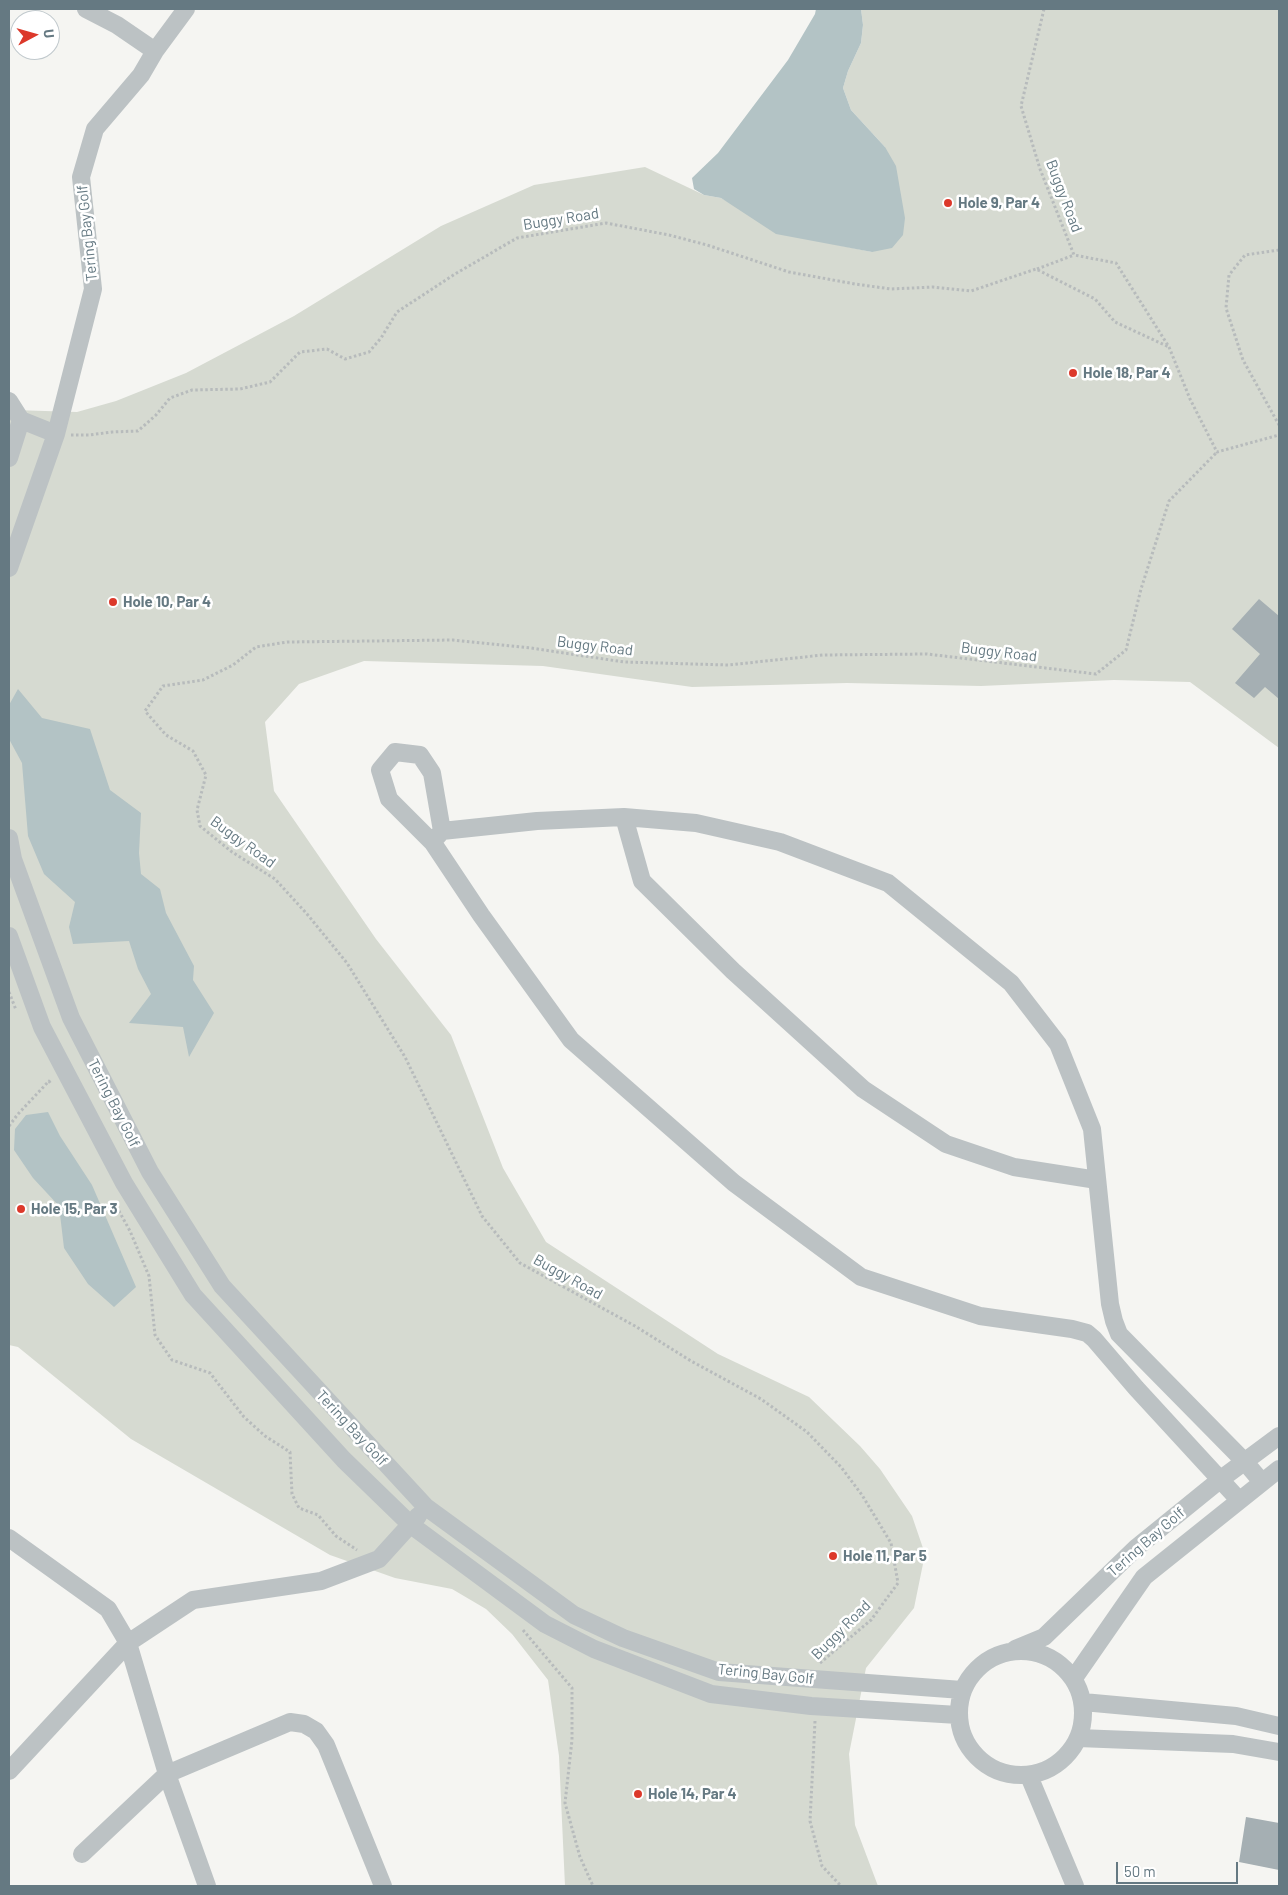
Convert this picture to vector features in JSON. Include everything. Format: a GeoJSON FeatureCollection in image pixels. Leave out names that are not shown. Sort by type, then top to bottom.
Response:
{"type":"FeatureCollection","features":[{"type":"Feature","properties":{"kind":"street"},"geometry":{"type":"LineString","coordinates":[[86,9],[117,25],[155,51]]}},
{"type":"Feature","properties":{"kind":"street","name":"Tering Bay Golf"},"geometry":{"type":"LineString","coordinates":[[9,568],[56,434],[93,289],[81,178],[95,129],[141,75],[155,51],[186,9]]}},
{"type":"Feature","properties":{"kind":"street"},"geometry":{"type":"LineString","coordinates":[[9,401],[21,420],[56,434]]}},
{"type":"Feature","properties":{"kind":"street"},"geometry":{"type":"LineString","coordinates":[[9,458],[21,420]]}},
{"type":"Feature","properties":{"kind":"street"},"geometry":{"type":"LineString","coordinates":[[437,837],[432,773],[420,755],[395,752],[380,770],[389,799],[437,837],[487,922],[571,1040],[734,1183],[861,1277],[980,1316],[1072,1329],[1086,1333],[1094,1339],[1136,1388],[1239,1500]]}},
{"type":"Feature","properties":{"kind":"street"},"geometry":{"type":"LineString","coordinates":[[437,837],[537,821],[624,817],[696,823],[780,842],[888,883],[1011,983],[1058,1044],[1092,1128],[1110,1304],[1114,1321],[1120,1334],[1262,1482]]}},
{"type":"Feature","properties":{"kind":"street"},"geometry":{"type":"LineString","coordinates":[[624,817],[642,881],[733,971],[863,1089],[946,1144],[1014,1167],[1097,1180]]}},
{"type":"Feature","properties":{"kind":"street","name":"Tering Bay Golf"},"geometry":{"type":"LineString","coordinates":[[9,838],[13,859],[71,1018],[150,1172],[222,1286],[426,1507],[574,1615],[623,1638],[719,1672],[962,1690]]}},
{"type":"Feature","properties":{"kind":"street","name":"Tering Bay Golf"},"geometry":{"type":"LineString","coordinates":[[9,936],[42,1027],[124,1184],[193,1295],[344,1460],[411,1525],[545,1624],[594,1649],[711,1694],[816,1706],[958,1715]]}},
{"type":"Feature","properties":{"kind":"street","name":"Tering Bay Golf"},"geometry":{"type":"LineString","coordinates":[[1028,1776],[995,1770],[968,1748],[958,1715],[962,1690],[983,1662],[1044,1637],[1136,1548],[1279,1436]]}},
{"type":"Feature","properties":{"kind":"street","name":"Tering Bay Golf"},"geometry":{"type":"LineString","coordinates":[[1074,1678],[1144,1577],[1279,1469]]}},
{"type":"Feature","properties":{"kind":"street"},"geometry":{"type":"LineString","coordinates":[[9,1771],[128,1643],[193,1600],[322,1581],[372,1562],[379,1559],[426,1507]]}},
{"type":"Feature","properties":{"kind":"street"},"geometry":{"type":"LineString","coordinates":[[10,1542],[108,1609],[128,1643],[167,1774],[208,1886]]}},
{"type":"Feature","properties":{"kind":"street"},"geometry":{"type":"LineString","coordinates":[[1015,1649],[1048,1656],[1074,1678],[1083,1702],[1078,1738],[1058,1763],[1028,1776],[1075,1886]]}},
{"type":"Feature","properties":{"kind":"street"},"geometry":{"type":"LineString","coordinates":[[1083,1702],[1236,1716],[1279,1726]]}},
{"type":"Feature","properties":{"kind":"street"},"geometry":{"type":"LineString","coordinates":[[82,1854],[167,1774],[290,1722],[304,1724],[316,1731],[326,1745],[383,1886]]}},
{"type":"Feature","properties":{"kind":"street"},"geometry":{"type":"LineString","coordinates":[[1078,1738],[1233,1744],[1279,1752]]}},
{"type":"Feature","properties":{"kind":"path","name":"Buggy Road"},"geometry":{"type":"LineString","coordinates":[[1044,9],[1021,106],[1040,169],[1074,254]]}},
{"type":"Feature","properties":{"kind":"path","name":"Buggy Road"},"geometry":{"type":"LineString","coordinates":[[56,434],[89,436],[112,432],[138,431],[156,415],[170,398],[192,390],[240,389],[270,382],[300,352],[327,349],[345,359],[369,352],[381,338],[396,312],[455,274],[517,238],[606,223],[697,242],[789,272],[891,289],[933,287],[971,291],[1074,254],[1116,263],[1169,347],[1190,399],[1217,452],[1169,502],[1141,589],[1126,650],[1096,674],[927,654],[823,655],[728,665],[624,662],[531,648],[453,640],[287,642],[256,647],[233,665],[203,680],[163,686],[146,711],[166,735],[193,750],[206,775],[197,810],[200,826],[232,852],[275,879],[307,914],[347,963],[405,1057],[482,1216],[520,1263],[635,1326],[691,1361],[761,1400],[807,1432],[841,1467],[862,1495],[891,1543],[898,1583],[871,1620],[817,1666],[816,1679]]}},
{"type":"Feature","properties":{"kind":"path"},"geometry":{"type":"LineString","coordinates":[[1279,250],[1245,255],[1229,275],[1226,308],[1243,360],[1279,425]]}},
{"type":"Feature","properties":{"kind":"path"},"geometry":{"type":"LineString","coordinates":[[1036,269],[1095,299],[1115,322],[1169,347]]}},
{"type":"Feature","properties":{"kind":"path"},"geometry":{"type":"LineString","coordinates":[[1217,452],[1279,435]]}},
{"type":"Feature","properties":{"kind":"path"},"geometry":{"type":"LineString","coordinates":[[9,1126],[50,1081],[54,1089]]}},
{"type":"Feature","properties":{"kind":"path"},"geometry":{"type":"LineString","coordinates":[[112,1198],[130,1231],[149,1276],[155,1336],[172,1360],[210,1373],[244,1417],[265,1436],[290,1452],[292,1494],[299,1508],[318,1515],[336,1536],[372,1562]]}},
{"type":"Feature","properties":{"kind":"path"},"geometry":{"type":"LineString","coordinates":[[516,1625],[524,1630],[572,1688],[572,1740],[565,1803],[580,1857],[593,1886]]}},
{"type":"Feature","properties":{"kind":"path"},"geometry":{"type":"LineString","coordinates":[[816,1706],[810,1821],[822,1866],[841,1886]]}},
{"type":"Feature","properties":{"kind":"shaded area"},"geometry":{"type":"Polygon","coordinates":[[[816,9],[861,9],[863,25],[861,43],[848,71],[843,88],[851,110],[885,147],[896,166],[905,218],[903,235],[892,248],[872,252],[776,234],[721,198],[704,195],[694,189],[692,178],[718,153],[788,60],[815,14],[816,9]]]}},
{"type":"Feature","properties":{"kind":"shaded area"},"geometry":{"type":"Polygon","coordinates":[[[861,9],[1279,9],[1279,748],[1190,682],[1114,680],[981,686],[847,683],[692,687],[543,666],[364,661],[299,684],[265,722],[274,791],[376,939],[451,1035],[503,1168],[546,1242],[718,1354],[809,1397],[860,1446],[880,1469],[912,1516],[925,1554],[914,1608],[866,1668],[849,1754],[855,1825],[878,1886],[565,1886],[559,1756],[548,1680],[512,1634],[486,1609],[452,1589],[395,1578],[330,1555],[131,1439],[18,1347],[9,1345],[9,408],[13,410],[77,412],[116,401],[186,373],[294,316],[441,226],[534,185],[645,167],[704,195],[721,198],[741,209],[833,244],[872,252],[885,147],[851,110],[843,88],[848,71],[861,43],[863,25],[861,9]]]}},
{"type":"Feature","properties":{"kind":"shaded area"},"geometry":{"type":"Polygon","coordinates":[[[18,689],[42,718],[90,729],[110,790],[141,813],[139,853],[141,874],[160,889],[166,913],[194,966],[193,980],[214,1013],[189,1057],[183,1027],[129,1023],[151,994],[138,969],[129,941],[73,944],[69,927],[75,902],[44,874],[28,836],[22,763],[9,739],[9,705],[18,689]]]}},
{"type":"Feature","properties":{"kind":"shaded area"},"geometry":{"type":"Polygon","coordinates":[[[48,1112],[60,1136],[92,1185],[136,1287],[114,1307],[88,1284],[64,1248],[59,1206],[33,1178],[14,1150],[15,1129],[26,1115],[48,1112]]]}},
{"type":"Feature","properties":{"kind":"building"},"geometry":{"type":"Polygon","coordinates":[[[1259,599],[1279,616],[1279,699],[1265,687],[1254,698],[1235,683],[1260,654],[1232,629],[1259,599]]]}},
{"type":"Feature","properties":{"kind":"building"},"geometry":{"type":"Polygon","coordinates":[[[1246,1817],[1279,1823],[1279,1870],[1239,1862],[1246,1817]]]}},
{"type":"Feature","properties":{"kind":"place","name":"Hole 9, Par 4"},"geometry":{"type":"Point","coordinates":[948,203]}},
{"type":"Feature","properties":{"kind":"place","name":"Hole 18, Par 4"},"geometry":{"type":"Point","coordinates":[1073,373]}},
{"type":"Feature","properties":{"kind":"place","name":"Hole 10, Par 4"},"geometry":{"type":"Point","coordinates":[113,602]}},
{"type":"Feature","properties":{"kind":"place","name":"Hole 15, Par 3"},"geometry":{"type":"Point","coordinates":[21,1209]}},
{"type":"Feature","properties":{"kind":"place","name":"Hole 11, Par 5"},"geometry":{"type":"Point","coordinates":[833,1556]}},
{"type":"Feature","properties":{"kind":"place","name":"Hole 14, Par 4"},"geometry":{"type":"Point","coordinates":[638,1794]}}]}
